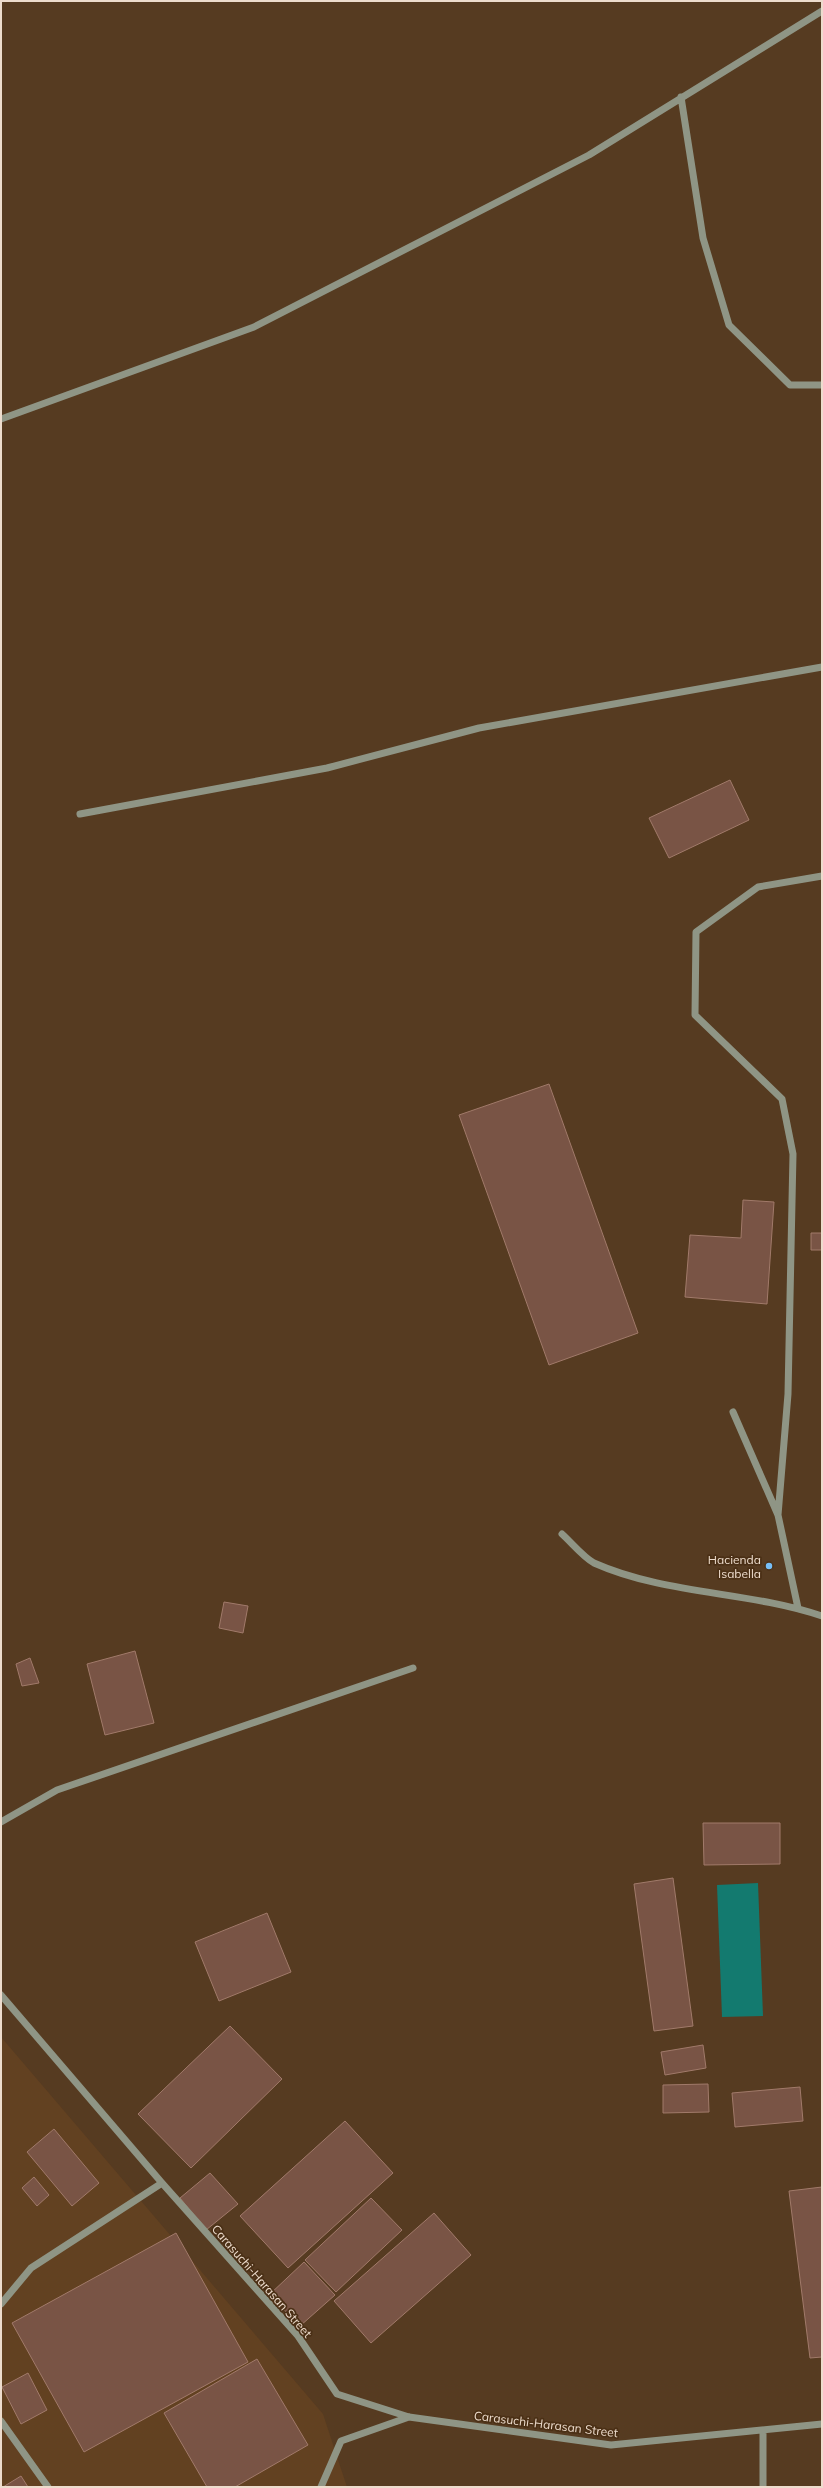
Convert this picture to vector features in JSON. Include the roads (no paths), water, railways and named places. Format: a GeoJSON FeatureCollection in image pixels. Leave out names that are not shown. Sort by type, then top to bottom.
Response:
{"type":"FeatureCollection","features":[{"type":"Feature","properties":{"kind":"street"},"geometry":{"type":"LineString","coordinates":[[1,419],[254,327],[589,155],[822,11]]}},
{"type":"Feature","properties":{"kind":"street"},"geometry":{"type":"LineString","coordinates":[[681,97],[702,238],[729,326],[790,385],[822,385]]}},
{"type":"Feature","properties":{"kind":"street"},"geometry":{"type":"LineString","coordinates":[[80,814],[327,768],[479,728],[822,667]]}},
{"type":"Feature","properties":{"kind":"street"},"geometry":{"type":"LineString","coordinates":[[778,1515],[788,1394],[793,1154],[782,1099],[695,1015],[696,932],[758,887],[822,876]]}},
{"type":"Feature","properties":{"kind":"street"},"geometry":{"type":"LineString","coordinates":[[733,1412],[778,1515],[798,1608]]}},
{"type":"Feature","properties":{"kind":"street"},"geometry":{"type":"LineString","coordinates":[[562,1534],[593,1562],[654,1582],[798,1608],[822,1616]]}},
{"type":"Feature","properties":{"kind":"street"},"geometry":{"type":"LineString","coordinates":[[1,1822],[57,1790],[413,1668]]}},
{"type":"Feature","properties":{"kind":"street","name":"Carasuchi-Harasan Street"},"geometry":{"type":"LineString","coordinates":[[1,1995],[162,2184],[298,2336],[337,2394],[409,2417],[611,2445],[822,2424]]}},
{"type":"Feature","properties":{"kind":"street"},"geometry":{"type":"LineString","coordinates":[[1,2304],[31,2268],[162,2184]]}},
{"type":"Feature","properties":{"kind":"street"},"geometry":{"type":"LineString","coordinates":[[321,2487],[341,2441],[409,2417]]}},
{"type":"Feature","properties":{"kind":"street"},"geometry":{"type":"LineString","coordinates":[[1,2421],[48,2487]]}},
{"type":"Feature","properties":{"kind":"street"},"geometry":{"type":"LineString","coordinates":[[763,2430],[763,2487]]}},
{"type":"Feature","properties":{"kind":"water"},"geometry":{"type":"Polygon","coordinates":[[[758,1883],[763,2016],[722,2017],[717,1885],[758,1883]]]}},
{"type":"Feature","properties":{"kind":"place","name":"Hacienda Isabella"},"geometry":{"type":"Point","coordinates":[769,1566]}}]}
